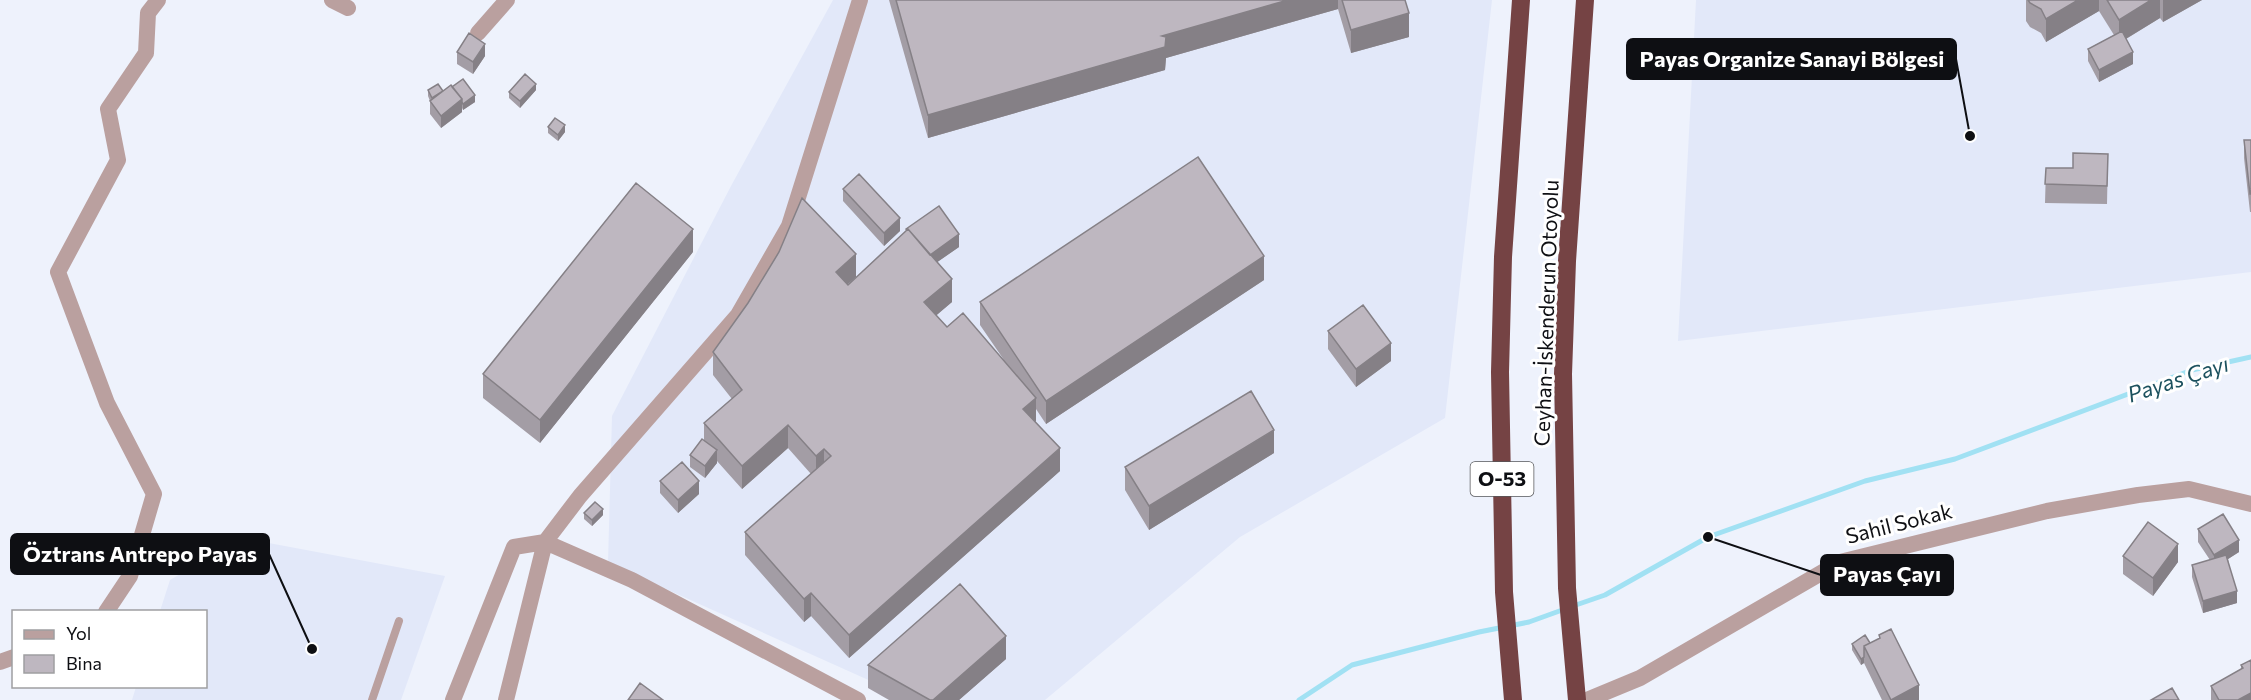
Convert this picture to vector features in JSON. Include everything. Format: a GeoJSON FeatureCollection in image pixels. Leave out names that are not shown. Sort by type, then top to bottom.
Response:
{"type":"FeatureCollection","features":[{"type":"Feature","properties":{"kind":"highway","name":"Ceyhan-İskenderun Otoyolu"},"geometry":{"type":"LineString","coordinates":[[1513,700],[1504,592],[1500,372],[1503,257],[1521,0]]}},
{"type":"Feature","properties":{"kind":"highway","name":"Ceyhan-İskenderun Otoyolu"},"geometry":{"type":"LineString","coordinates":[[1577,700],[1567,588],[1563,374],[1567,261],[1584,0]]}},
{"type":"Feature","properties":{"kind":"street"},"geometry":{"type":"LineString","coordinates":[[107,610],[130,576],[154,494],[107,403],[58,272],[118,160],[108,109],[146,53],[148,13],[158,0]]}},
{"type":"Feature","properties":{"kind":"street"},"geometry":{"type":"LineString","coordinates":[[332,0],[348,8]]}},
{"type":"Feature","properties":{"kind":"street"},"geometry":{"type":"LineString","coordinates":[[478,33],[507,0]]}},
{"type":"Feature","properties":{"kind":"street"},"geometry":{"type":"LineString","coordinates":[[506,700],[545,542],[580,496],[738,315],[789,225],[860,0]]}},
{"type":"Feature","properties":{"kind":"street","name":"Sahil Sokak"},"geometry":{"type":"LineString","coordinates":[[1587,700],[1640,678],[1840,562],[2047,511],[2138,495],[2189,489],[2251,504]]}},
{"type":"Feature","properties":{"kind":"street"},"geometry":{"type":"LineString","coordinates":[[453,700],[514,547],[545,542],[632,580],[858,700]]}},
{"type":"Feature","properties":{"kind":"lane"},"geometry":{"type":"LineString","coordinates":[[372,700],[399,621]]}},
{"type":"Feature","properties":{"kind":"shaded area"},"geometry":{"type":"Polygon","coordinates":[[[833,0],[1492,0],[1445,418],[1240,537],[1045,700],[913,700],[608,563],[612,416],[731,186],[833,0]]]}},
{"type":"Feature","properties":{"kind":"shaded area"},"geometry":{"type":"Polygon","coordinates":[[[1696,0],[2251,0],[2251,272],[1678,341],[1696,0]]]}},
{"type":"Feature","properties":{"kind":"shaded area"},"geometry":{"type":"Polygon","coordinates":[[[242,538],[445,576],[401,700],[132,700],[136,688],[207,688],[207,610],[160,610],[170,580],[242,538]]]}},
{"type":"Feature","properties":{"kind":"building"},"geometry":{"type":"Polygon","coordinates":[[[896,0],[1288,0],[1162,36],[1166,37],[1165,47],[928,115],[896,0]]]}},
{"type":"Feature","properties":{"kind":"building"},"geometry":{"type":"Polygon","coordinates":[[[1342,0],[1405,0],[1409,13],[1351,30],[1342,0]]]}},
{"type":"Feature","properties":{"kind":"building"},"geometry":{"type":"Polygon","coordinates":[[[2028,0],[2078,0],[2046,19],[2041,9],[2028,0]]]}},
{"type":"Feature","properties":{"kind":"building"},"geometry":{"type":"Polygon","coordinates":[[[2107,0],[2151,0],[2119,20],[2107,0]]]}},
{"type":"Feature","properties":{"kind":"building"},"geometry":{"type":"Polygon","coordinates":[[[2122,31],[2133,52],[2099,70],[2088,49],[2122,31]]]}},
{"type":"Feature","properties":{"kind":"building"},"geometry":{"type":"Polygon","coordinates":[[[469,33],[485,44],[473,62],[457,52],[469,33]]]}},
{"type":"Feature","properties":{"kind":"building"},"geometry":{"type":"Polygon","coordinates":[[[525,74],[536,84],[520,101],[509,92],[525,74]]]}},
{"type":"Feature","properties":{"kind":"building"},"geometry":{"type":"Polygon","coordinates":[[[463,79],[475,95],[463,104],[462,99],[452,87],[463,79]]]}},
{"type":"Feature","properties":{"kind":"building"},"geometry":{"type":"Polygon","coordinates":[[[438,84],[443,91],[432,98],[428,90],[438,84]]]}},
{"type":"Feature","properties":{"kind":"building"},"geometry":{"type":"Polygon","coordinates":[[[451,85],[462,99],[441,116],[430,101],[451,85]]]}},
{"type":"Feature","properties":{"kind":"building"},"geometry":{"type":"Polygon","coordinates":[[[555,118],[565,125],[558,135],[548,127],[555,118]]]}},
{"type":"Feature","properties":{"kind":"building"},"geometry":{"type":"Polygon","coordinates":[[[2244,140],[2251,140],[2251,194],[2250,194],[2244,140]]]}},
{"type":"Feature","properties":{"kind":"building"},"geometry":{"type":"Polygon","coordinates":[[[2073,153],[2108,154],[2107,186],[2045,184],[2046,168],[2073,168],[2073,153]]]}},
{"type":"Feature","properties":{"kind":"building"},"geometry":{"type":"Polygon","coordinates":[[[1198,157],[1264,256],[1046,401],[980,302],[1198,157]]]}},
{"type":"Feature","properties":{"kind":"building"},"geometry":{"type":"Polygon","coordinates":[[[859,174],[900,218],[884,233],[843,189],[859,174]]]}},
{"type":"Feature","properties":{"kind":"building"},"geometry":{"type":"Polygon","coordinates":[[[636,183],[693,229],[540,420],[483,374],[636,183]]]}},
{"type":"Feature","properties":{"kind":"building"},"geometry":{"type":"Polygon","coordinates":[[[802,198],[856,254],[836,272],[848,285],[908,229],[952,279],[924,302],[947,327],[963,313],[1036,398],[1023,409],[1060,448],[849,635],[811,593],[804,599],[745,532],[831,456],[824,449],[816,456],[788,425],[742,466],[704,423],[742,390],[713,352],[748,303],[779,252],[802,198]]]}},
{"type":"Feature","properties":{"kind":"building"},"geometry":{"type":"Polygon","coordinates":[[[939,206],[959,234],[930,255],[906,229],[939,206]]]}},
{"type":"Feature","properties":{"kind":"building"},"geometry":{"type":"Polygon","coordinates":[[[1363,305],[1391,343],[1356,369],[1328,331],[1363,305]]]}},
{"type":"Feature","properties":{"kind":"building"},"geometry":{"type":"Polygon","coordinates":[[[1251,391],[1274,430],[1149,506],[1125,467],[1251,391]]]}},
{"type":"Feature","properties":{"kind":"building"},"geometry":{"type":"Polygon","coordinates":[[[702,439],[717,450],[705,466],[690,455],[702,439]]]}},
{"type":"Feature","properties":{"kind":"building"},"geometry":{"type":"Polygon","coordinates":[[[682,462],[699,481],[678,500],[660,481],[682,462]]]}},
{"type":"Feature","properties":{"kind":"building"},"geometry":{"type":"Polygon","coordinates":[[[595,502],[603,509],[592,520],[584,513],[595,502]]]}},
{"type":"Feature","properties":{"kind":"building"},"geometry":{"type":"Polygon","coordinates":[[[2223,514],[2239,540],[2214,555],[2198,529],[2223,514]]]}},
{"type":"Feature","properties":{"kind":"building"},"geometry":{"type":"Polygon","coordinates":[[[2148,522],[2178,544],[2153,578],[2123,556],[2148,522]]]}},
{"type":"Feature","properties":{"kind":"building"},"geometry":{"type":"Polygon","coordinates":[[[2226,555],[2237,591],[2203,601],[2192,565],[2226,555]]]}},
{"type":"Feature","properties":{"kind":"building"},"geometry":{"type":"Polygon","coordinates":[[[960,584],[1006,636],[933,700],[868,665],[960,584]]]}},
{"type":"Feature","properties":{"kind":"building"},"geometry":{"type":"Polygon","coordinates":[[[1891,629],[1919,685],[1891,700],[1864,646],[1891,629]]]}},
{"type":"Feature","properties":{"kind":"building"},"geometry":{"type":"Polygon","coordinates":[[[1865,635],[1870,643],[1864,646],[1864,657],[1861,659],[1852,644],[1865,635]]]}},
{"type":"Feature","properties":{"kind":"building"},"geometry":{"type":"Polygon","coordinates":[[[2251,660],[2251,693],[2238,700],[2219,700],[2211,686],[2243,668],[2241,665],[2251,660]]]}},
{"type":"Feature","properties":{"kind":"building"},"geometry":{"type":"Polygon","coordinates":[[[640,683],[663,700],[628,700],[640,683]]]}},
{"type":"Feature","properties":{"kind":"building"},"geometry":{"type":"Polygon","coordinates":[[[2172,688],[2179,700],[2151,700],[2172,688]]]}},
{"type":"Feature","properties":{"kind":"waterway","name":"Payas Çayı"},"geometry":{"type":"LineString","coordinates":[[1573,606],[1605,595],[1708,537],[1865,481],[1955,459],[2192,370],[2251,357]]}},
{"type":"Feature","properties":{"kind":"waterway","name":"Payas Çayı"},"geometry":{"type":"LineString","coordinates":[[1299,700],[1352,665],[1479,632],[1529,622],[1565,609]]}},
{"type":"Feature","properties":{"kind":"place","name":"Payas Organize Sanayi Bölgesi"},"geometry":{"type":"Point","coordinates":[1970,136]}},
{"type":"Feature","properties":{"kind":"place","name":"Payas Çayı"},"geometry":{"type":"Point","coordinates":[1708,537]}},
{"type":"Feature","properties":{"kind":"place","name":"Öztrans Antrepo Payas"},"geometry":{"type":"Point","coordinates":[312,649]}}]}
